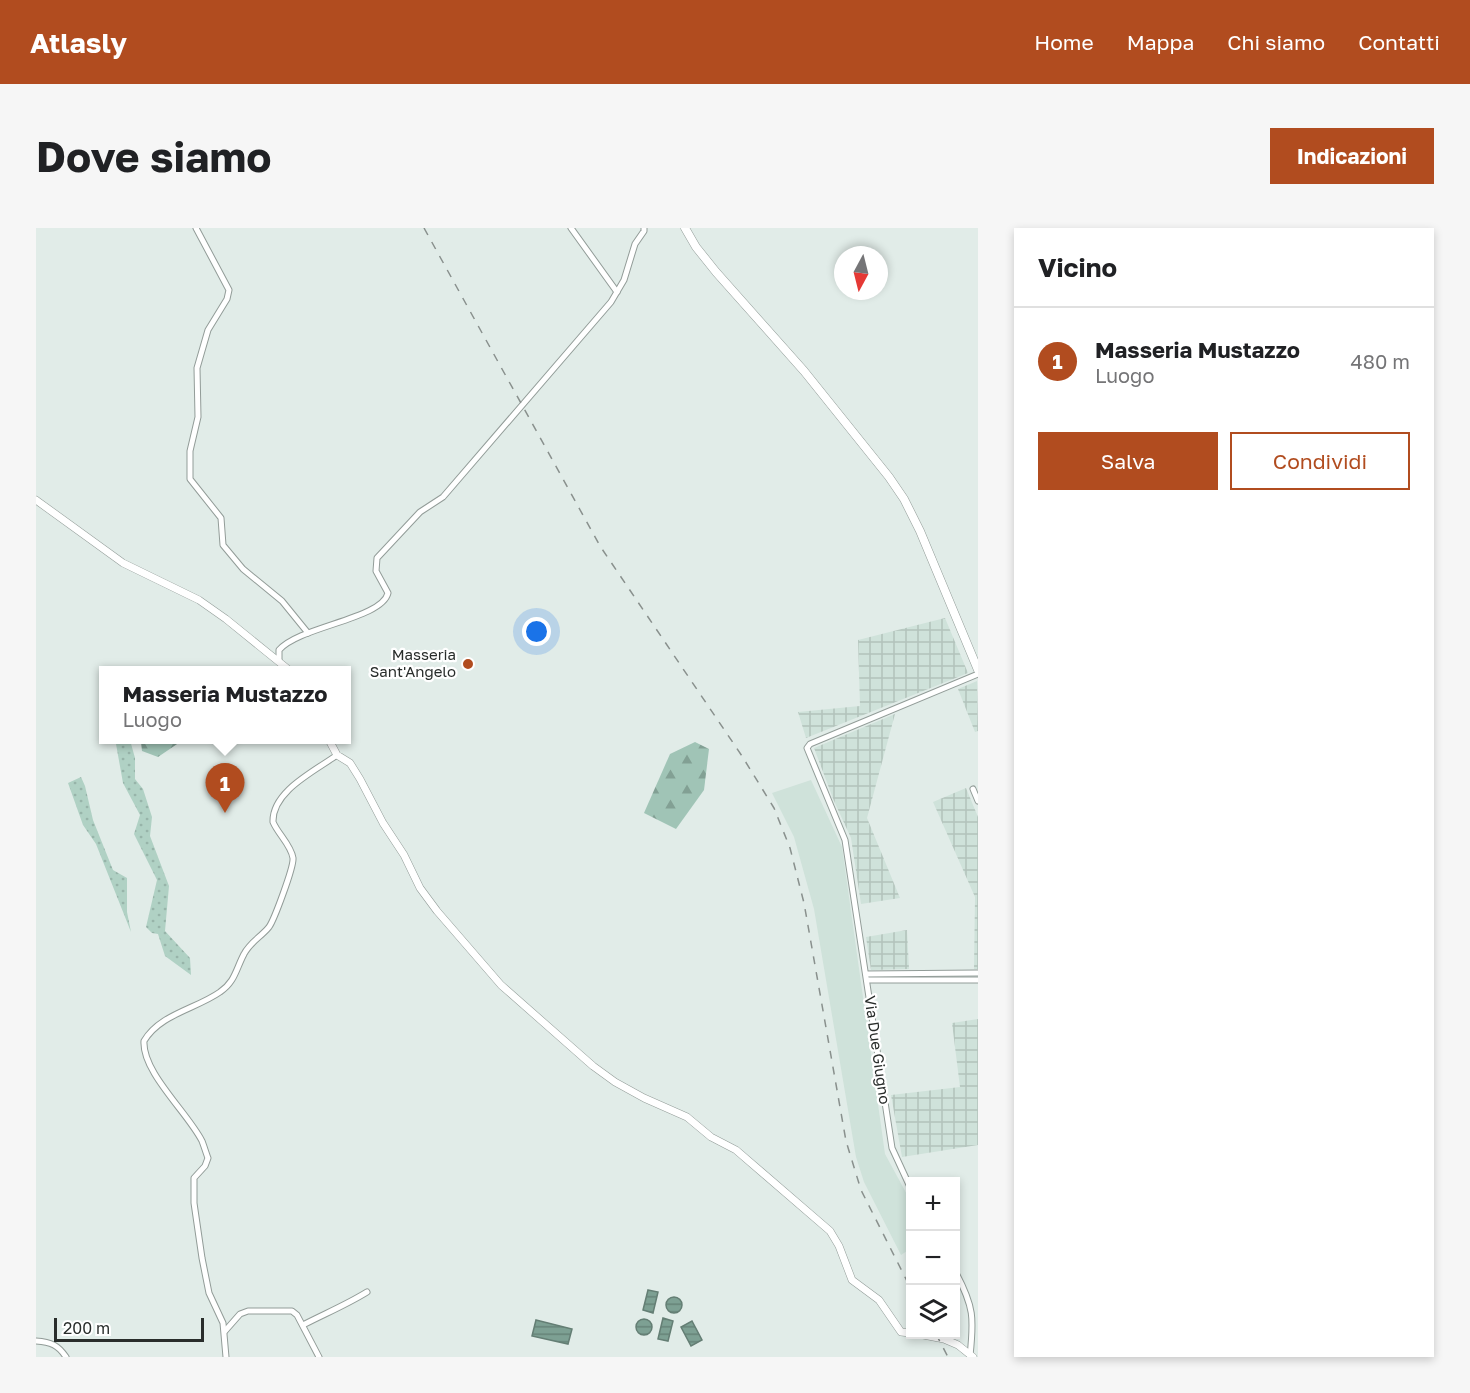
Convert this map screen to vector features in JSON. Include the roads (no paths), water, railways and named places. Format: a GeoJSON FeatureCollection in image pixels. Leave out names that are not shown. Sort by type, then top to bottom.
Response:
{"type":"FeatureCollection","features":[{"type":"Feature","properties":{"kind":"main road"},"geometry":{"type":"LineString","coordinates":[[685,228],[696,247],[804,371],[899,492],[920,531],[978,672]]}},
{"type":"Feature","properties":{"kind":"street"},"geometry":{"type":"LineString","coordinates":[[196,228],[229,290],[227,299],[208,330],[197,368],[198,417],[190,451],[190,479],[221,518],[223,545],[243,569],[282,601],[309,633]]}},
{"type":"Feature","properties":{"kind":"street"},"geometry":{"type":"LineString","coordinates":[[571,228],[617,292]]}},
{"type":"Feature","properties":{"kind":"street"},"geometry":{"type":"LineString","coordinates":[[279,660],[279,650],[282,647],[309,633],[369,611],[386,600],[388,593],[376,571],[377,558],[420,512],[442,497],[617,292],[624,280],[635,244],[644,228]]}},
{"type":"Feature","properties":{"kind":"street"},"geometry":{"type":"LineString","coordinates":[[36,500],[123,563],[199,600],[285,666]]}},
{"type":"Feature","properties":{"kind":"street","name":"Via Due Giugno"},"geometry":{"type":"LineString","coordinates":[[906,1179],[892,1148],[845,840],[807,748],[810,744],[978,672]]}},
{"type":"Feature","properties":{"kind":"street"},"geometry":{"type":"LineString","coordinates":[[331,744],[338,755],[350,763],[382,822],[432,904],[501,985],[593,1066],[615,1082],[644,1098],[687,1117],[711,1137],[736,1150],[814,1218],[822,1222],[831,1230],[852,1280],[879,1300],[901,1332],[906,1333]]}},
{"type":"Feature","properties":{"kind":"street"},"geometry":{"type":"LineString","coordinates":[[226,1357],[225,1331],[209,1293],[194,1203],[194,1178],[205,1166],[208,1158],[201,1140],[152,1070],[144,1050],[144,1041],[164,1022],[220,993],[232,982],[244,954],[254,940],[269,927],[292,862],[288,845],[273,822],[276,806],[287,791],[338,755]]}},
{"type":"Feature","properties":{"kind":"street"},"geometry":{"type":"LineString","coordinates":[[973,789],[978,801]]}},
{"type":"Feature","properties":{"kind":"street"},"geometry":{"type":"LineString","coordinates":[[867,977],[978,973]]}},
{"type":"Feature","properties":{"kind":"street"},"geometry":{"type":"LineString","coordinates":[[867,977],[978,980]]}},
{"type":"Feature","properties":{"kind":"street"},"geometry":{"type":"LineString","coordinates":[[960,1282],[971,1305],[972,1356]]}},
{"type":"Feature","properties":{"kind":"street"},"geometry":{"type":"LineString","coordinates":[[303,1325],[349,1304],[366,1292]]}},
{"type":"Feature","properties":{"kind":"street"},"geometry":{"type":"LineString","coordinates":[[225,1331],[240,1314],[248,1311],[292,1311],[303,1325],[319,1357]]}},
{"type":"Feature","properties":{"kind":"street"},"geometry":{"type":"LineString","coordinates":[[944,1339],[958,1345],[972,1356]]}},
{"type":"Feature","properties":{"kind":"street"},"geometry":{"type":"LineString","coordinates":[[36,1341],[50,1342],[59,1347],[66,1357]]}},
{"type":"Feature","properties":{"kind":"railway"},"geometry":{"type":"LineString","coordinates":[[424,228],[600,546],[742,756],[774,808],[790,848],[804,903],[846,1141],[861,1190],[909,1285]]}},
{"type":"Feature","properties":{"kind":"railway"},"geometry":{"type":"LineString","coordinates":[[939,1339],[948,1357]]}},
{"type":"Feature","properties":{"kind":"place","name":"Masseria Sant'Angelo"},"geometry":{"type":"Point","coordinates":[468,664]}},
{"type":"Feature","properties":{"kind":"place","name":"Masseria Mustazzo"},"geometry":{"type":"Point","coordinates":[225,813]}}]}
